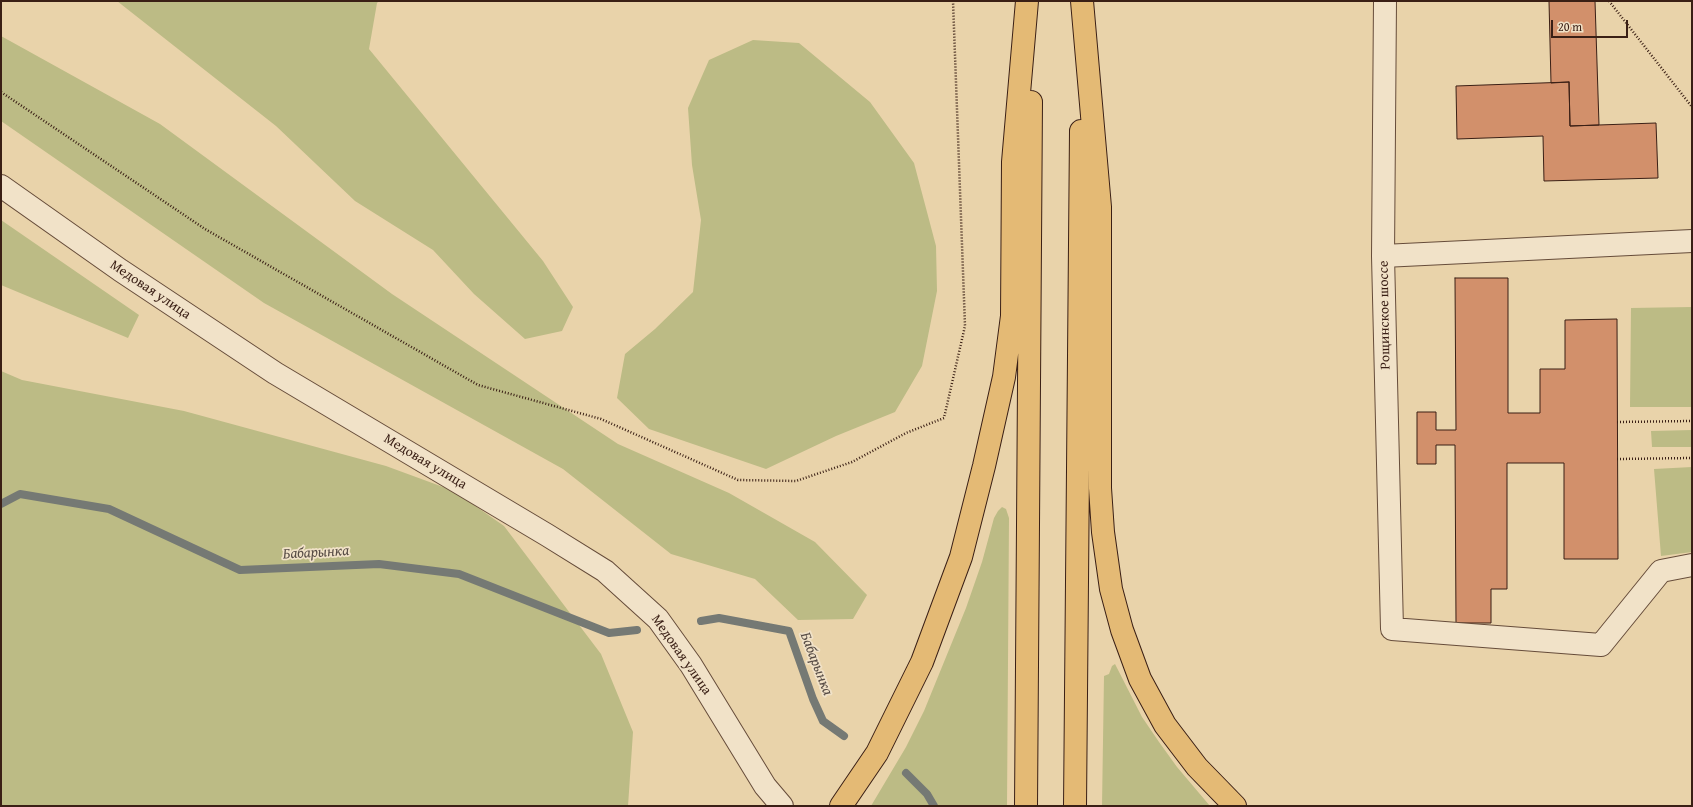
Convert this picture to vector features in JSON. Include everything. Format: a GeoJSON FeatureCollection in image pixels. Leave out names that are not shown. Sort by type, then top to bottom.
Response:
{"type":"FeatureCollection","features":[{"type":"Feature","properties":{"kind":"main road"},"geometry":{"type":"LineString","coordinates":[[841,806],[877,753],[922,662],[961,557],[984,466],[1004,377],[1012,316],[1013,162],[1027,1]]}},
{"type":"Feature","properties":{"kind":"main road"},"geometry":{"type":"LineString","coordinates":[[1026,806],[1032,1]]}},
{"type":"Feature","properties":{"kind":"main road"},"geometry":{"type":"LineString","coordinates":[[1075,806],[1082,1]]}},
{"type":"Feature","properties":{"kind":"main road"},"geometry":{"type":"LineString","coordinates":[[1082,1],[1100,207],[1100,488],[1103,532],[1111,589],[1122,630],[1140,679],[1165,725],[1197,767],[1235,806]]}},
{"type":"Feature","properties":{"kind":"street","name":"Рощинское шоссе"},"geometry":{"type":"LineString","coordinates":[[1385,1],[1383,256],[1392,629],[1600,645],[1662,571],[1692,565]]}},
{"type":"Feature","properties":{"kind":"street","name":"Медовая улица"},"geometry":{"type":"LineString","coordinates":[[1,186],[120,270],[275,373],[548,535],[605,571],[658,618],[691,665],[765,786],[782,806]]}},
{"type":"Feature","properties":{"kind":"street"},"geometry":{"type":"LineString","coordinates":[[1383,256],[1692,241]]}},
{"type":"Feature","properties":{"kind":"path"},"geometry":{"type":"LineString","coordinates":[[1,92],[205,229],[478,385],[601,419],[738,480],[796,481],[852,462],[906,433],[944,418],[965,326],[953,1]]}},
{"type":"Feature","properties":{"kind":"path"},"geometry":{"type":"LineString","coordinates":[[1608,1],[1692,107]]}},
{"type":"Feature","properties":{"kind":"path"},"geometry":{"type":"LineString","coordinates":[[1618,422],[1692,421]]}},
{"type":"Feature","properties":{"kind":"path"},"geometry":{"type":"LineString","coordinates":[[1618,459],[1692,458]]}},
{"type":"Feature","properties":{"kind":"shaded area"},"geometry":{"type":"Polygon","coordinates":[[[117,1],[379,1],[377,3],[369,49],[543,261],[573,307],[562,331],[525,339],[474,294],[433,250],[355,201],[276,126],[117,1]]]}},
{"type":"Feature","properties":{"kind":"shaded area"},"geometry":{"type":"Polygon","coordinates":[[[1,36],[160,124],[392,294],[618,444],[729,493],[815,542],[867,595],[853,619],[798,620],[755,579],[671,554],[563,469],[264,303],[1,121],[1,36]]]}},
{"type":"Feature","properties":{"kind":"shaded area"},"geometry":{"type":"Polygon","coordinates":[[[753,40],[799,43],[870,102],[914,163],[936,246],[937,291],[922,366],[895,412],[836,436],[766,469],[649,429],[617,398],[625,354],[655,329],[693,292],[701,220],[692,165],[688,108],[709,60],[753,40]]]}},
{"type":"Feature","properties":{"kind":"shaded area"},"geometry":{"type":"Polygon","coordinates":[[[1,220],[139,315],[128,338],[1,285],[1,220]]]}},
{"type":"Feature","properties":{"kind":"shaded area"},"geometry":{"type":"Polygon","coordinates":[[[1692,307],[1692,407],[1630,407],[1631,308],[1692,307]]]}},
{"type":"Feature","properties":{"kind":"shaded area"},"geometry":{"type":"Polygon","coordinates":[[[1,371],[22,380],[184,411],[386,466],[454,491],[504,526],[601,654],[633,732],[628,806],[1,806],[1,371]]]}},
{"type":"Feature","properties":{"kind":"shaded area"},"geometry":{"type":"Polygon","coordinates":[[[1692,430],[1692,447],[1652,447],[1651,431],[1692,430]]]}},
{"type":"Feature","properties":{"kind":"shaded area"},"geometry":{"type":"Polygon","coordinates":[[[1692,467],[1692,552],[1661,556],[1654,469],[1692,467]]]}},
{"type":"Feature","properties":{"kind":"shaded area"},"geometry":{"type":"Polygon","coordinates":[[[1002,507],[1006,509],[1009,518],[1007,806],[871,806],[906,747],[924,711],[966,608],[982,562],[994,518],[1002,507]]]}},
{"type":"Feature","properties":{"kind":"shaded area"},"geometry":{"type":"Polygon","coordinates":[[[1115,664],[1142,717],[1177,767],[1210,806],[1102,806],[1104,676],[1109,674],[1112,666],[1115,664]]]}},
{"type":"Feature","properties":{"kind":"building"},"geometry":{"type":"Polygon","coordinates":[[[1549,1],[1595,1],[1599,125],[1570,126],[1569,82],[1551,83],[1549,1]]]}},
{"type":"Feature","properties":{"kind":"building"},"geometry":{"type":"Polygon","coordinates":[[[1569,82],[1570,126],[1656,123],[1658,178],[1544,181],[1543,136],[1457,139],[1456,86],[1569,82]]]}},
{"type":"Feature","properties":{"kind":"building"},"geometry":{"type":"Polygon","coordinates":[[[1455,278],[1508,278],[1508,413],[1540,413],[1540,369],[1565,369],[1565,320],[1617,319],[1618,559],[1564,559],[1564,463],[1507,463],[1507,589],[1491,589],[1491,623],[1456,623],[1455,445],[1436,445],[1436,464],[1417,464],[1417,412],[1436,412],[1436,430],[1456,430],[1455,278]]]}},
{"type":"Feature","properties":{"kind":"waterway","name":"Бабарынка"},"geometry":{"type":"LineString","coordinates":[[1,504],[20,494],[109,509],[240,570],[379,564],[459,574],[609,633],[637,630]]}},
{"type":"Feature","properties":{"kind":"waterway","name":"Бабарынка"},"geometry":{"type":"LineString","coordinates":[[701,621],[719,618],[789,631],[813,699],[823,721],[844,736]]}},
{"type":"Feature","properties":{"kind":"waterway","name":"Бабарынка"},"geometry":{"type":"LineString","coordinates":[[906,773],[927,794],[934,806]]}}]}
